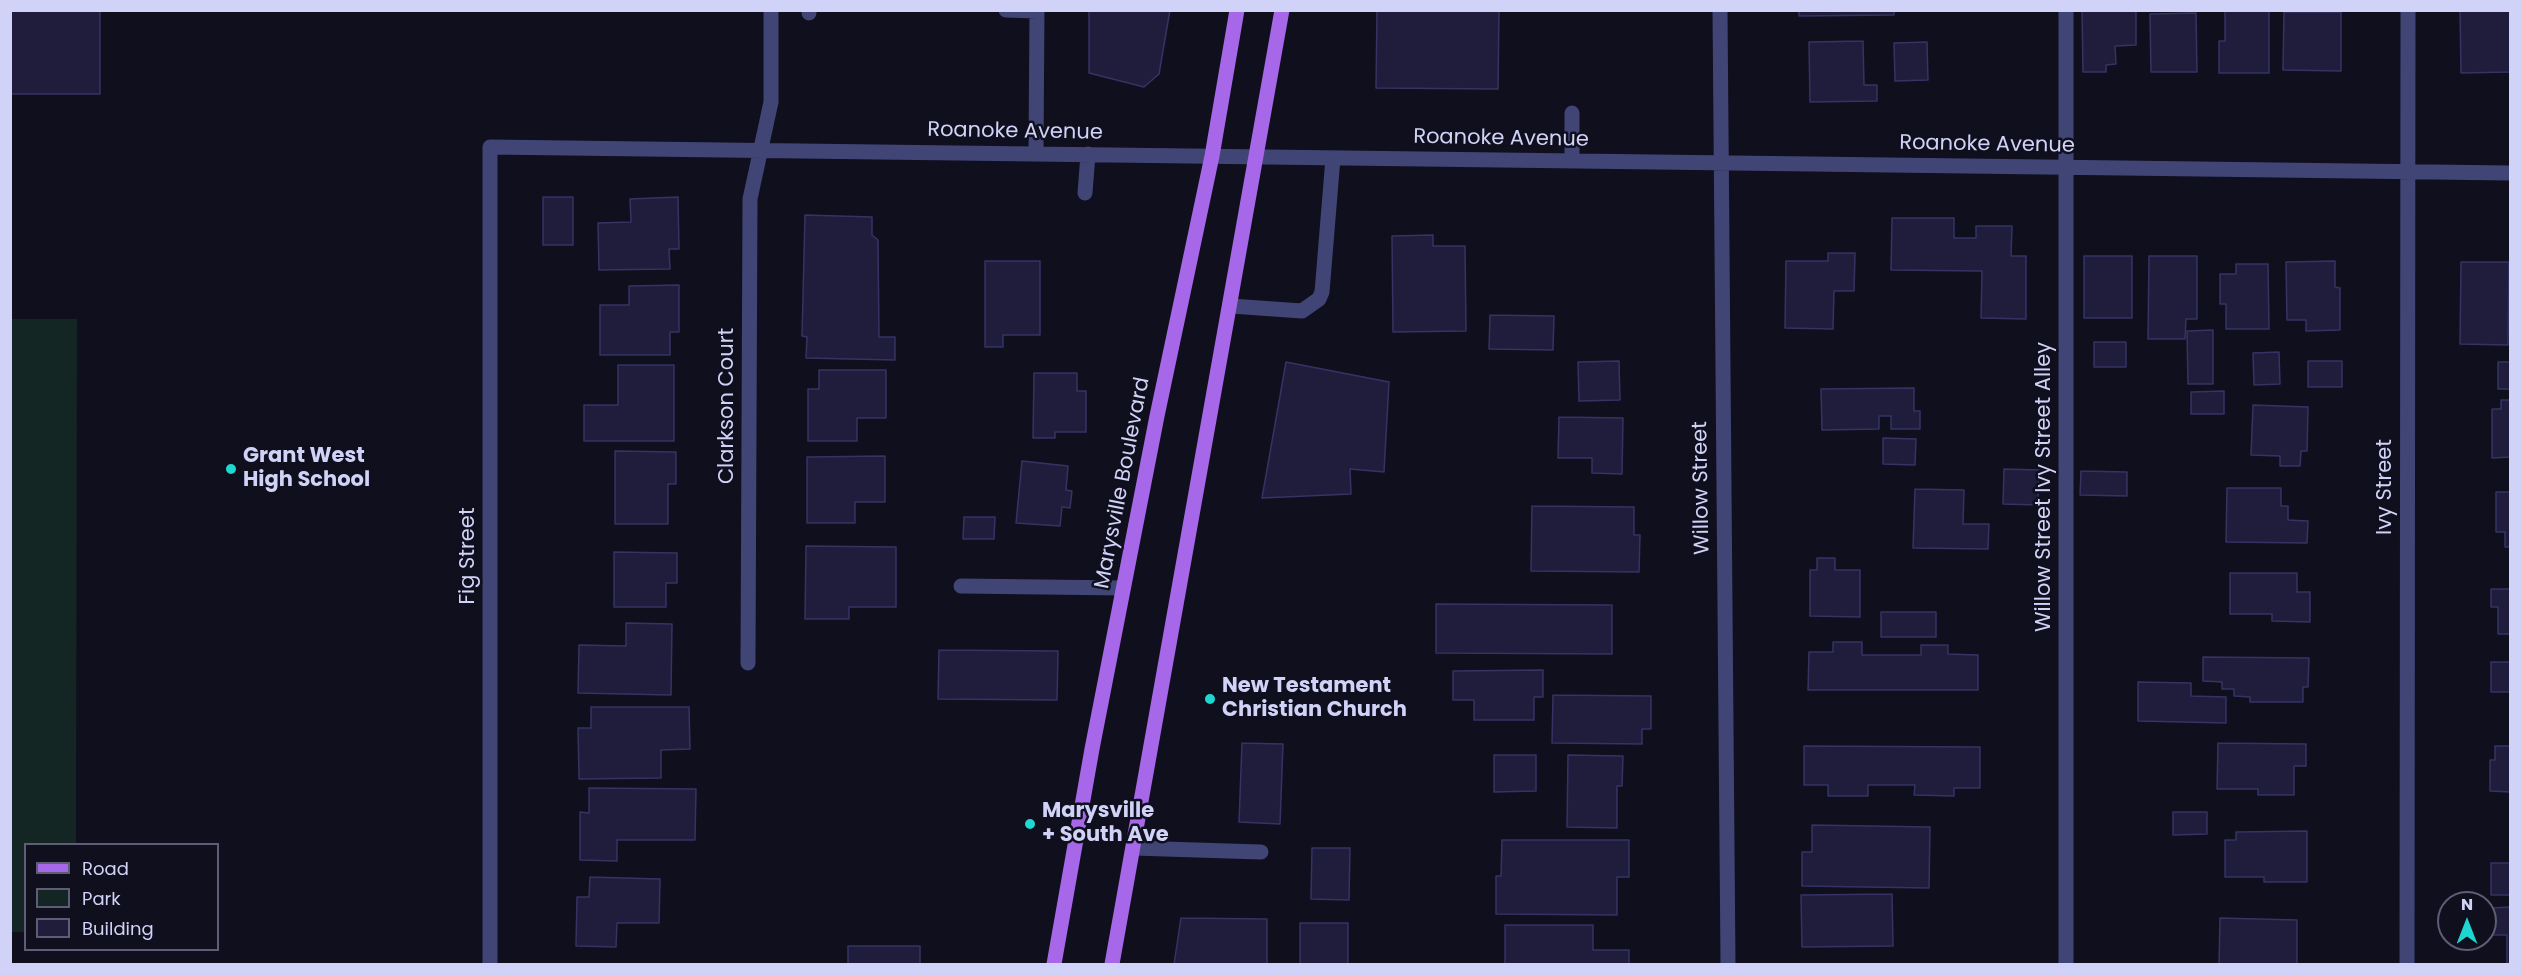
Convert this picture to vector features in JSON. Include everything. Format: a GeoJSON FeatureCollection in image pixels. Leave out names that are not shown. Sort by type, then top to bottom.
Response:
{"type":"FeatureCollection","features":[{"type":"Feature","properties":{"kind":"main road","name":"Marysville Boulevard"},"geometry":{"type":"LineString","coordinates":[[1054,964],[1123,588],[1212,156],[1237,10]]}},
{"type":"Feature","properties":{"kind":"main road"},"geometry":{"type":"LineString","coordinates":[[1112,964],[1258,157],[1282,10]]}},
{"type":"Feature","properties":{"kind":"street","name":"Clarkson Court"},"geometry":{"type":"LineString","coordinates":[[748,663],[750,199],[771,102],[771,10]]}},
{"type":"Feature","properties":{"kind":"street"},"geometry":{"type":"LineString","coordinates":[[1006,10],[1037,11],[1036,153]]}},
{"type":"Feature","properties":{"kind":"street","name":"Willow Street"},"geometry":{"type":"LineString","coordinates":[[1720,10],[1728,964]]}},
{"type":"Feature","properties":{"kind":"street","name":"Willow Street Ivy Street Alley"},"geometry":{"type":"LineString","coordinates":[[2066,10],[2066,964]]}},
{"type":"Feature","properties":{"kind":"street","name":"Ivy Street"},"geometry":{"type":"LineString","coordinates":[[2407,964],[2408,10]]}},
{"type":"Feature","properties":{"kind":"street"},"geometry":{"type":"LineString","coordinates":[[1572,112],[1572,161]]}},
{"type":"Feature","properties":{"kind":"street","name":"Roanoke Avenue"},"geometry":{"type":"LineString","coordinates":[[490,147],[2511,173]]}},
{"type":"Feature","properties":{"kind":"street","name":"Fig Street"},"geometry":{"type":"LineString","coordinates":[[490,147],[490,964]]}},
{"type":"Feature","properties":{"kind":"street"},"geometry":{"type":"LineString","coordinates":[[1085,193],[1088,154]]}},
{"type":"Feature","properties":{"kind":"street"},"geometry":{"type":"LineString","coordinates":[[1231,306],[1302,311],[1319,299],[1322,292],[1333,158]]}},
{"type":"Feature","properties":{"kind":"street"},"geometry":{"type":"LineString","coordinates":[[961,586],[1123,588]]}},
{"type":"Feature","properties":{"kind":"street"},"geometry":{"type":"LineString","coordinates":[[1133,848],[1261,852]]}},
{"type":"Feature","properties":{"kind":"green space"},"geometry":{"type":"Polygon","coordinates":[[[11,319],[77,319],[76,843],[24,843],[24,932],[10,932],[11,319]]]}},
{"type":"Feature","properties":{"kind":"building"},"geometry":{"type":"Polygon","coordinates":[[[10,10],[100,10],[100,94],[10,94],[10,10]]]}},
{"type":"Feature","properties":{"kind":"building"},"geometry":{"type":"Polygon","coordinates":[[[1089,10],[1170,10],[1159,74],[1144,87],[1089,73],[1089,10]]]}},
{"type":"Feature","properties":{"kind":"building"},"geometry":{"type":"Polygon","coordinates":[[[1377,10],[1499,10],[1498,89],[1376,88],[1377,10]]]}},
{"type":"Feature","properties":{"kind":"building"},"geometry":{"type":"Polygon","coordinates":[[[1799,10],[1894,10],[1894,15],[1799,16],[1799,10]]]}},
{"type":"Feature","properties":{"kind":"building"},"geometry":{"type":"Polygon","coordinates":[[[2082,10],[2136,10],[2136,45],[2115,46],[2116,64],[2106,65],[2106,72],[2083,72],[2082,10]]]}},
{"type":"Feature","properties":{"kind":"building"},"geometry":{"type":"Polygon","coordinates":[[[2225,10],[2269,10],[2269,73],[2219,73],[2219,41],[2225,41],[2225,10]]]}},
{"type":"Feature","properties":{"kind":"building"},"geometry":{"type":"Polygon","coordinates":[[[2460,10],[2510,10],[2510,72],[2461,73],[2460,10]]]}},
{"type":"Feature","properties":{"kind":"building"},"geometry":{"type":"Polygon","coordinates":[[[2284,12],[2341,12],[2341,71],[2283,70],[2284,12]]]}},
{"type":"Feature","properties":{"kind":"building"},"geometry":{"type":"Polygon","coordinates":[[[2196,13],[2197,72],[2151,72],[2150,14],[2196,13]]]}},
{"type":"Feature","properties":{"kind":"building"},"geometry":{"type":"Polygon","coordinates":[[[1863,41],[1864,85],[1877,85],[1877,101],[1810,102],[1809,42],[1863,41]]]}},
{"type":"Feature","properties":{"kind":"building"},"geometry":{"type":"Polygon","coordinates":[[[1927,42],[1928,80],[1895,81],[1894,43],[1927,42]]]}},
{"type":"Feature","properties":{"kind":"building"},"geometry":{"type":"Polygon","coordinates":[[[543,197],[573,197],[573,245],[543,245],[543,197]]]}},
{"type":"Feature","properties":{"kind":"building"},"geometry":{"type":"Polygon","coordinates":[[[678,197],[679,249],[669,249],[670,269],[599,270],[598,223],[631,222],[630,199],[678,197]]]}},
{"type":"Feature","properties":{"kind":"building"},"geometry":{"type":"Polygon","coordinates":[[[805,215],[872,217],[872,235],[878,240],[879,337],[895,337],[895,360],[806,358],[807,337],[802,336],[805,215]]]}},
{"type":"Feature","properties":{"kind":"building"},"geometry":{"type":"Polygon","coordinates":[[[1892,218],[1954,218],[1954,238],[1976,238],[1976,226],[2012,226],[2011,256],[2026,256],[2026,319],[1981,318],[1982,271],[1891,270],[1892,218]]]}},
{"type":"Feature","properties":{"kind":"building"},"geometry":{"type":"Polygon","coordinates":[[[1433,235],[1433,246],[1465,246],[1466,331],[1393,332],[1392,236],[1433,235]]]}},
{"type":"Feature","properties":{"kind":"building"},"geometry":{"type":"Polygon","coordinates":[[[1828,253],[1855,253],[1854,291],[1834,291],[1833,329],[1785,328],[1786,261],[1828,261],[1828,253]]]}},
{"type":"Feature","properties":{"kind":"building"},"geometry":{"type":"Polygon","coordinates":[[[2084,256],[2132,256],[2132,318],[2084,318],[2084,256]]]}},
{"type":"Feature","properties":{"kind":"building"},"geometry":{"type":"Polygon","coordinates":[[[2149,256],[2197,256],[2197,319],[2186,319],[2185,339],[2148,339],[2149,256]]]}},
{"type":"Feature","properties":{"kind":"building"},"geometry":{"type":"Polygon","coordinates":[[[985,261],[1040,261],[1040,335],[1003,335],[1003,347],[985,347],[985,261]]]}},
{"type":"Feature","properties":{"kind":"building"},"geometry":{"type":"Polygon","coordinates":[[[2335,261],[2335,287],[2340,288],[2340,330],[2306,331],[2306,320],[2287,320],[2286,262],[2335,261]]]}},
{"type":"Feature","properties":{"kind":"building"},"geometry":{"type":"Polygon","coordinates":[[[2461,262],[2509,262],[2508,345],[2460,344],[2461,262]]]}},
{"type":"Feature","properties":{"kind":"building"},"geometry":{"type":"Polygon","coordinates":[[[2236,264],[2268,264],[2269,329],[2226,329],[2226,304],[2220,304],[2220,274],[2236,274],[2236,264]]]}},
{"type":"Feature","properties":{"kind":"building"},"geometry":{"type":"Polygon","coordinates":[[[679,285],[679,332],[670,332],[670,355],[600,355],[600,305],[629,305],[629,286],[679,285]]]}},
{"type":"Feature","properties":{"kind":"building"},"geometry":{"type":"Polygon","coordinates":[[[1490,315],[1554,316],[1553,350],[1489,349],[1490,315]]]}},
{"type":"Feature","properties":{"kind":"building"},"geometry":{"type":"Polygon","coordinates":[[[2213,330],[2213,384],[2188,384],[2187,331],[2213,330]]]}},
{"type":"Feature","properties":{"kind":"building"},"geometry":{"type":"Polygon","coordinates":[[[2094,342],[2126,342],[2126,367],[2094,367],[2094,342]]]}},
{"type":"Feature","properties":{"kind":"building"},"geometry":{"type":"Polygon","coordinates":[[[2279,352],[2280,384],[2254,385],[2253,353],[2279,352]]]}},
{"type":"Feature","properties":{"kind":"building"},"geometry":{"type":"Polygon","coordinates":[[[1619,361],[1620,400],[1579,401],[1578,362],[1619,361]]]}},
{"type":"Feature","properties":{"kind":"building"},"geometry":{"type":"Polygon","coordinates":[[[2308,361],[2342,361],[2342,387],[2308,387],[2308,361]]]}},
{"type":"Feature","properties":{"kind":"building"},"geometry":{"type":"Polygon","coordinates":[[[1286,362],[1389,382],[1384,472],[1350,469],[1351,494],[1262,498],[1286,362]]]}},
{"type":"Feature","properties":{"kind":"building"},"geometry":{"type":"Polygon","coordinates":[[[2498,362],[2510,362],[2510,389],[2498,389],[2498,362]]]}},
{"type":"Feature","properties":{"kind":"building"},"geometry":{"type":"Polygon","coordinates":[[[618,365],[674,365],[674,441],[584,441],[584,405],[618,405],[618,365]]]}},
{"type":"Feature","properties":{"kind":"building"},"geometry":{"type":"Polygon","coordinates":[[[819,370],[886,370],[886,418],[857,418],[857,441],[808,441],[808,389],[819,389],[819,370]]]}},
{"type":"Feature","properties":{"kind":"building"},"geometry":{"type":"Polygon","coordinates":[[[1034,373],[1077,373],[1077,391],[1086,391],[1086,432],[1055,432],[1055,438],[1033,438],[1034,373]]]}},
{"type":"Feature","properties":{"kind":"building"},"geometry":{"type":"Polygon","coordinates":[[[1914,388],[1914,411],[1920,411],[1920,429],[1891,429],[1891,416],[1879,416],[1879,429],[1822,430],[1821,389],[1914,388]]]}},
{"type":"Feature","properties":{"kind":"building"},"geometry":{"type":"Polygon","coordinates":[[[2224,391],[2224,414],[2191,414],[2191,392],[2224,391]]]}},
{"type":"Feature","properties":{"kind":"building"},"geometry":{"type":"Polygon","coordinates":[[[2501,400],[2510,400],[2510,457],[2492,458],[2492,409],[2501,409],[2501,400]]]}},
{"type":"Feature","properties":{"kind":"building"},"geometry":{"type":"Polygon","coordinates":[[[2253,405],[2308,407],[2307,451],[2301,451],[2300,466],[2280,466],[2280,456],[2251,455],[2253,405]]]}},
{"type":"Feature","properties":{"kind":"building"},"geometry":{"type":"Polygon","coordinates":[[[1559,417],[1623,418],[1622,474],[1592,473],[1592,458],[1558,458],[1559,417]]]}},
{"type":"Feature","properties":{"kind":"building"},"geometry":{"type":"Polygon","coordinates":[[[1883,438],[1916,439],[1915,465],[1883,464],[1883,438]]]}},
{"type":"Feature","properties":{"kind":"building"},"geometry":{"type":"Polygon","coordinates":[[[615,451],[676,452],[676,484],[668,484],[668,524],[615,524],[615,451]]]}},
{"type":"Feature","properties":{"kind":"building"},"geometry":{"type":"Polygon","coordinates":[[[885,456],[885,502],[855,502],[855,523],[807,523],[807,457],[885,456]]]}},
{"type":"Feature","properties":{"kind":"building"},"geometry":{"type":"Polygon","coordinates":[[[1022,461],[1068,466],[1066,490],[1072,491],[1070,508],[1062,507],[1060,526],[1016,523],[1022,461]]]}},
{"type":"Feature","properties":{"kind":"building"},"geometry":{"type":"Polygon","coordinates":[[[2004,469],[2039,470],[2038,505],[2003,504],[2004,469]]]}},
{"type":"Feature","properties":{"kind":"building"},"geometry":{"type":"Polygon","coordinates":[[[2081,471],[2127,472],[2127,496],[2080,495],[2081,471]]]}},
{"type":"Feature","properties":{"kind":"building"},"geometry":{"type":"Polygon","coordinates":[[[2227,488],[2281,488],[2281,506],[2288,506],[2288,520],[2308,521],[2307,543],[2226,542],[2227,488]]]}},
{"type":"Feature","properties":{"kind":"building"},"geometry":{"type":"Polygon","coordinates":[[[1915,489],[1964,490],[1963,524],[1989,524],[1988,549],[1913,548],[1915,489]]]}},
{"type":"Feature","properties":{"kind":"building"},"geometry":{"type":"Polygon","coordinates":[[[2496,492],[2510,492],[2510,547],[2505,547],[2505,532],[2496,532],[2496,492]]]}},
{"type":"Feature","properties":{"kind":"building"},"geometry":{"type":"Polygon","coordinates":[[[1532,506],[1634,507],[1634,535],[1640,535],[1639,572],[1531,571],[1532,506]]]}},
{"type":"Feature","properties":{"kind":"building"},"geometry":{"type":"Polygon","coordinates":[[[964,517],[995,517],[994,539],[963,539],[964,517]]]}},
{"type":"Feature","properties":{"kind":"building"},"geometry":{"type":"Polygon","coordinates":[[[806,546],[896,547],[896,607],[849,607],[849,619],[805,619],[806,546]]]}},
{"type":"Feature","properties":{"kind":"building"},"geometry":{"type":"Polygon","coordinates":[[[614,552],[677,553],[677,583],[666,583],[666,607],[614,607],[614,552]]]}},
{"type":"Feature","properties":{"kind":"building"},"geometry":{"type":"Polygon","coordinates":[[[1817,558],[1835,558],[1835,570],[1860,570],[1860,617],[1810,616],[1810,570],[1817,570],[1817,558]]]}},
{"type":"Feature","properties":{"kind":"building"},"geometry":{"type":"Polygon","coordinates":[[[2230,573],[2297,573],[2297,592],[2310,592],[2310,622],[2272,621],[2272,614],[2230,614],[2230,573]]]}},
{"type":"Feature","properties":{"kind":"building"},"geometry":{"type":"Polygon","coordinates":[[[2491,589],[2510,589],[2510,634],[2498,634],[2498,607],[2491,607],[2491,589]]]}},
{"type":"Feature","properties":{"kind":"building"},"geometry":{"type":"Polygon","coordinates":[[[1436,604],[1612,605],[1612,654],[1436,653],[1436,604]]]}},
{"type":"Feature","properties":{"kind":"building"},"geometry":{"type":"Polygon","coordinates":[[[1881,612],[1936,612],[1936,637],[1881,637],[1881,612]]]}},
{"type":"Feature","properties":{"kind":"building"},"geometry":{"type":"Polygon","coordinates":[[[626,623],[672,624],[671,695],[578,693],[579,645],[626,646],[626,623]]]}},
{"type":"Feature","properties":{"kind":"building"},"geometry":{"type":"Polygon","coordinates":[[[1833,642],[1862,642],[1862,655],[1921,655],[1921,645],[1948,645],[1948,654],[1978,655],[1978,690],[1808,690],[1809,652],[1833,652],[1833,642]]]}},
{"type":"Feature","properties":{"kind":"building"},"geometry":{"type":"Polygon","coordinates":[[[939,650],[1058,651],[1057,700],[938,699],[939,650]]]}},
{"type":"Feature","properties":{"kind":"building"},"geometry":{"type":"Polygon","coordinates":[[[2203,657],[2309,658],[2308,687],[2303,687],[2303,702],[2250,702],[2250,697],[2234,696],[2234,689],[2222,689],[2222,682],[2203,681],[2203,657]]]}},
{"type":"Feature","properties":{"kind":"building"},"geometry":{"type":"Polygon","coordinates":[[[2491,662],[2510,662],[2510,692],[2491,692],[2491,662]]]}},
{"type":"Feature","properties":{"kind":"building"},"geometry":{"type":"Polygon","coordinates":[[[1543,670],[1543,697],[1534,697],[1534,720],[1474,720],[1474,700],[1453,700],[1453,671],[1543,670]]]}},
{"type":"Feature","properties":{"kind":"building"},"geometry":{"type":"Polygon","coordinates":[[[2138,682],[2191,683],[2191,696],[2226,697],[2226,723],[2138,721],[2138,682]]]}},
{"type":"Feature","properties":{"kind":"building"},"geometry":{"type":"Polygon","coordinates":[[[1553,695],[1651,696],[1651,729],[1642,729],[1642,744],[1552,743],[1553,695]]]}},
{"type":"Feature","properties":{"kind":"building"},"geometry":{"type":"Polygon","coordinates":[[[591,707],[689,707],[690,749],[661,750],[661,778],[579,779],[578,728],[591,728],[591,707]]]}},
{"type":"Feature","properties":{"kind":"building"},"geometry":{"type":"Polygon","coordinates":[[[1242,743],[1283,744],[1280,824],[1239,822],[1242,743]]]}},
{"type":"Feature","properties":{"kind":"building"},"geometry":{"type":"Polygon","coordinates":[[[2218,743],[2306,744],[2306,766],[2294,766],[2294,795],[2258,795],[2258,789],[2217,789],[2218,743]]]}},
{"type":"Feature","properties":{"kind":"building"},"geometry":{"type":"Polygon","coordinates":[[[1804,746],[1980,747],[1980,788],[1954,788],[1954,796],[1914,795],[1915,785],[1868,785],[1868,796],[1828,796],[1828,785],[1804,785],[1804,746]]]}},
{"type":"Feature","properties":{"kind":"building"},"geometry":{"type":"Polygon","coordinates":[[[2495,746],[2510,746],[2510,792],[2490,791],[2490,760],[2495,760],[2495,746]]]}},
{"type":"Feature","properties":{"kind":"building"},"geometry":{"type":"Polygon","coordinates":[[[1494,755],[1536,755],[1536,791],[1494,792],[1494,755]]]}},
{"type":"Feature","properties":{"kind":"building"},"geometry":{"type":"Polygon","coordinates":[[[1568,755],[1623,756],[1622,786],[1617,786],[1617,828],[1567,827],[1568,755]]]}},
{"type":"Feature","properties":{"kind":"building"},"geometry":{"type":"Polygon","coordinates":[[[589,788],[696,789],[695,840],[617,840],[617,861],[580,860],[580,812],[589,813],[589,788]]]}},
{"type":"Feature","properties":{"kind":"building"},"geometry":{"type":"Polygon","coordinates":[[[2173,812],[2207,812],[2207,834],[2173,835],[2173,812]]]}},
{"type":"Feature","properties":{"kind":"building"},"geometry":{"type":"Polygon","coordinates":[[[1812,825],[1930,827],[1929,888],[1802,886],[1802,852],[1812,852],[1812,825]]]}},
{"type":"Feature","properties":{"kind":"building"},"geometry":{"type":"Polygon","coordinates":[[[2307,831],[2307,882],[2264,882],[2264,877],[2225,877],[2225,840],[2236,840],[2236,832],[2307,831]]]}},
{"type":"Feature","properties":{"kind":"building"},"geometry":{"type":"Polygon","coordinates":[[[1502,840],[1629,840],[1629,877],[1617,877],[1617,915],[1496,914],[1496,876],[1501,876],[1502,840]]]}},
{"type":"Feature","properties":{"kind":"building"},"geometry":{"type":"Polygon","coordinates":[[[1312,848],[1350,848],[1349,900],[1311,899],[1312,848]]]}},
{"type":"Feature","properties":{"kind":"building"},"geometry":{"type":"Polygon","coordinates":[[[2491,863],[2510,863],[2510,895],[2497,895],[2497,891],[2491,891],[2491,863]]]}},
{"type":"Feature","properties":{"kind":"building"},"geometry":{"type":"Polygon","coordinates":[[[590,877],[660,879],[659,923],[617,923],[616,947],[576,946],[577,897],[589,897],[590,877]]]}},
{"type":"Feature","properties":{"kind":"building"},"geometry":{"type":"Polygon","coordinates":[[[1892,894],[1893,946],[1802,947],[1801,895],[1892,894]]]}},
{"type":"Feature","properties":{"kind":"building"},"geometry":{"type":"Polygon","coordinates":[[[2510,907],[2510,964],[2507,964],[2507,935],[2497,935],[2497,908],[2510,907]]]}},
{"type":"Feature","properties":{"kind":"building"},"geometry":{"type":"Polygon","coordinates":[[[1181,918],[1267,919],[1267,964],[1174,964],[1181,918]]]}},
{"type":"Feature","properties":{"kind":"building"},"geometry":{"type":"Polygon","coordinates":[[[2220,918],[2297,920],[2297,964],[2219,964],[2220,918]]]}},
{"type":"Feature","properties":{"kind":"building"},"geometry":{"type":"Polygon","coordinates":[[[1300,923],[1348,923],[1348,964],[1300,964],[1300,923]]]}},
{"type":"Feature","properties":{"kind":"building"},"geometry":{"type":"Polygon","coordinates":[[[1505,925],[1593,925],[1593,950],[1629,950],[1629,964],[1505,964],[1505,925]]]}},
{"type":"Feature","properties":{"kind":"building"},"geometry":{"type":"Polygon","coordinates":[[[848,946],[920,946],[920,964],[848,964],[848,946]]]}},
{"type":"Feature","properties":{"kind":"place","name":"Grant West High School"},"geometry":{"type":"Point","coordinates":[231,469]}},
{"type":"Feature","properties":{"kind":"place","name":"New Testament Christian Church"},"geometry":{"type":"Point","coordinates":[1210,699]}},
{"type":"Feature","properties":{"kind":"place","name":"Marysville + South Ave"},"geometry":{"type":"Point","coordinates":[1030,824]}}]}
